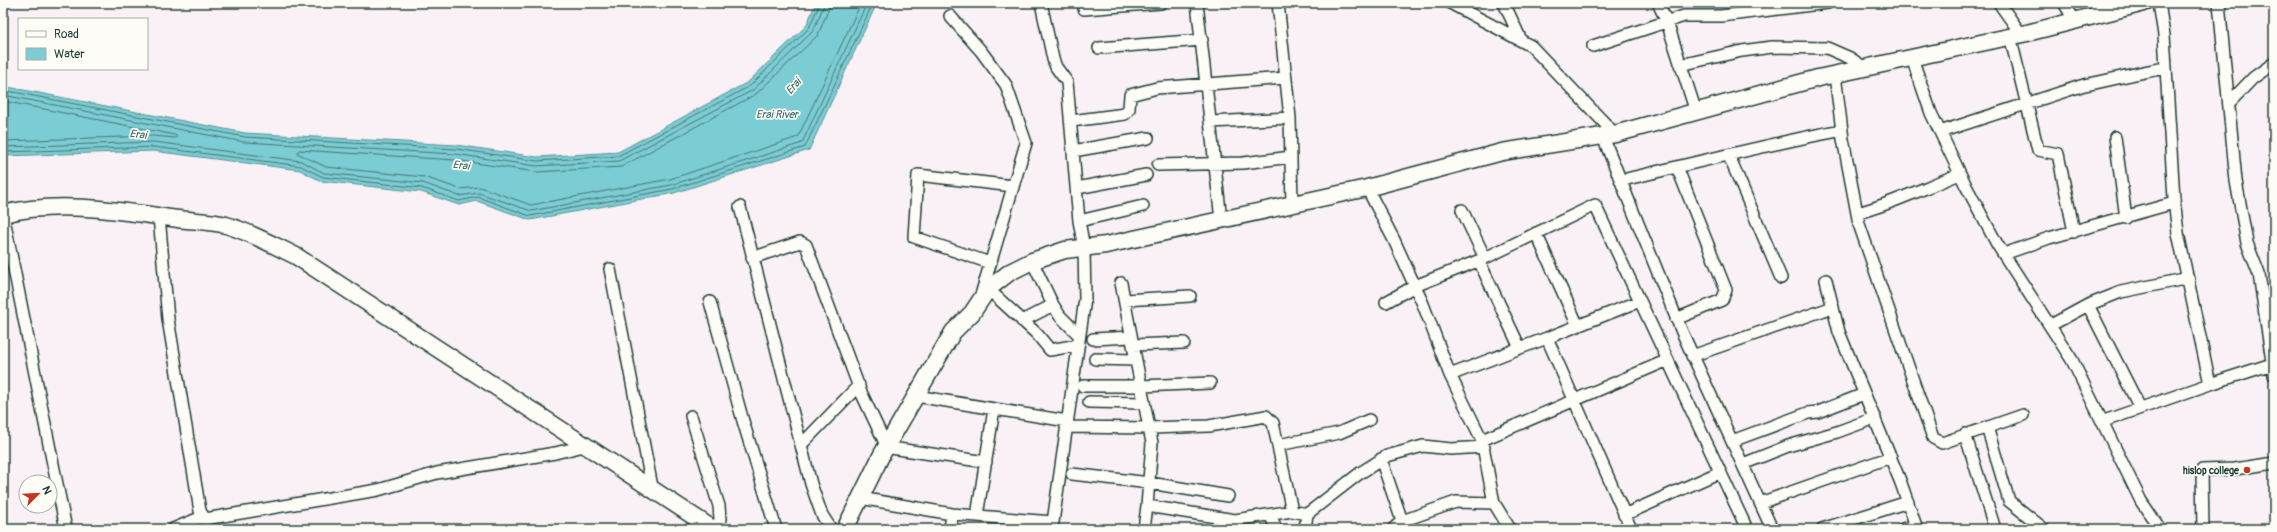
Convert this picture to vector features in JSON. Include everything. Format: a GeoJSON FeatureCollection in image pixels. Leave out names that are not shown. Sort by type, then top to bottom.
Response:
{"type":"FeatureCollection","features":[{"type":"Feature","properties":{"kind":"main road"},"geometry":{"type":"LineString","coordinates":[[845,529],[888,446],[953,332],[972,313],[984,294],[1010,272],[1032,261],[1065,250],[1084,248],[1221,220],[1367,188],[1502,152],[1609,136],[1835,75],[2075,21],[2097,9],[2144,3]]}},
{"type":"Feature","properties":{"kind":"main road"},"geometry":{"type":"LineString","coordinates":[[3,214],[22,209],[53,208],[123,211],[226,225],[296,256],[653,492],[713,529]]}},
{"type":"Feature","properties":{"kind":"street"},"geometry":{"type":"LineString","coordinates":[[860,498],[952,514],[1052,526],[1085,299],[1084,248],[1079,221],[1067,82],[1056,67],[1053,59],[1041,3]]}},
{"type":"Feature","properties":{"kind":"street"},"geometry":{"type":"LineString","coordinates":[[1084,9],[1161,3]]}},
{"type":"Feature","properties":{"kind":"street"},"geometry":{"type":"LineString","coordinates":[[1197,3],[1221,220]]}},
{"type":"Feature","properties":{"kind":"street"},"geometry":{"type":"LineString","coordinates":[[1278,3],[1290,118],[1292,205]]}},
{"type":"Feature","properties":{"kind":"street"},"geometry":{"type":"LineString","coordinates":[[1450,3],[1521,40],[1534,49],[1609,136],[1622,180],[1676,319],[1772,529]]}},
{"type":"Feature","properties":{"kind":"street"},"geometry":{"type":"LineString","coordinates":[[1504,3],[1521,40]]}},
{"type":"Feature","properties":{"kind":"street"},"geometry":{"type":"LineString","coordinates":[[1658,3],[1666,22],[1696,112]]}},
{"type":"Feature","properties":{"kind":"street"},"geometry":{"type":"LineString","coordinates":[[1593,46],[1684,16],[1721,16],[1828,3]]}},
{"type":"Feature","properties":{"kind":"street"},"geometry":{"type":"LineString","coordinates":[[1999,3],[2016,35],[2038,150],[2058,154],[2074,232]]}},
{"type":"Feature","properties":{"kind":"street"},"geometry":{"type":"LineString","coordinates":[[2064,3],[2075,21]]}},
{"type":"Feature","properties":{"kind":"street"},"geometry":{"type":"LineString","coordinates":[[2159,3],[2166,68],[2174,203],[2178,233],[2189,278],[2210,384]]}},
{"type":"Feature","properties":{"kind":"street"},"geometry":{"type":"LineString","coordinates":[[2104,421],[2210,384],[2273,370],[2259,274],[2247,243],[2236,180],[2219,3]]}},
{"type":"Feature","properties":{"kind":"street"},"geometry":{"type":"LineString","coordinates":[[950,16],[999,74],[1011,97],[1026,143],[990,263],[984,294],[1022,320],[1038,334],[1050,350],[1079,340]]}},
{"type":"Feature","properties":{"kind":"street"},"geometry":{"type":"LineString","coordinates":[[1099,48],[1202,40]]}},
{"type":"Feature","properties":{"kind":"street"},"geometry":{"type":"LineString","coordinates":[[1680,66],[1742,51],[1772,47],[1826,48],[1850,58],[1865,68]]}},
{"type":"Feature","properties":{"kind":"street"},"geometry":{"type":"LineString","coordinates":[[1912,58],[1932,113],[1960,174],[2004,254],[2051,325],[2072,360],[2093,405],[2104,421],[2141,501],[2160,529]]}},
{"type":"Feature","properties":{"kind":"street"},"geometry":{"type":"LineString","coordinates":[[2229,103],[2253,78],[2274,63]]}},
{"type":"Feature","properties":{"kind":"street"},"geometry":{"type":"LineString","coordinates":[[1940,132],[2084,85],[2108,80],[2126,74],[2166,68]]}},
{"type":"Feature","properties":{"kind":"street"},"geometry":{"type":"LineString","coordinates":[[1835,75],[1842,130],[1857,213],[1933,438],[1942,443],[2024,415]]}},
{"type":"Feature","properties":{"kind":"street"},"geometry":{"type":"LineString","coordinates":[[1071,121],[1125,114],[1129,109],[1130,95],[1157,88],[1285,78]]}},
{"type":"Feature","properties":{"kind":"street"},"geometry":{"type":"LineString","coordinates":[[1210,122],[1290,118]]}},
{"type":"Feature","properties":{"kind":"street"},"geometry":{"type":"LineString","coordinates":[[1622,180],[1729,156],[1776,142],[1842,130]]}},
{"type":"Feature","properties":{"kind":"street"},"geometry":{"type":"LineString","coordinates":[[2115,137],[2126,218]]}},
{"type":"Feature","properties":{"kind":"street"},"geometry":{"type":"LineString","coordinates":[[1073,151],[1148,138]]}},
{"type":"Feature","properties":{"kind":"street"},"geometry":{"type":"LineString","coordinates":[[1729,156],[1781,278]]}},
{"type":"Feature","properties":{"kind":"street"},"geometry":{"type":"LineString","coordinates":[[1158,165],[1242,163],[1291,157]]}},
{"type":"Feature","properties":{"kind":"street"},"geometry":{"type":"LineString","coordinates":[[1676,319],[1722,300],[1726,290],[1677,167]]}},
{"type":"Feature","properties":{"kind":"street"},"geometry":{"type":"LineString","coordinates":[[1857,213],[1876,208],[1894,199],[1905,199],[1924,188],[1960,174]]}},
{"type":"Feature","properties":{"kind":"street"},"geometry":{"type":"LineString","coordinates":[[990,263],[914,237],[918,175],[1013,186]]}},
{"type":"Feature","properties":{"kind":"street"},"geometry":{"type":"LineString","coordinates":[[1076,188],[1146,175]]}},
{"type":"Feature","properties":{"kind":"street"},"geometry":{"type":"LineString","coordinates":[[1367,188],[1415,286],[1450,375],[1483,443],[1494,503],[1510,529]]}},
{"type":"Feature","properties":{"kind":"street"},"geometry":{"type":"LineString","coordinates":[[2004,254],[2174,203]]}},
{"type":"Feature","properties":{"kind":"street"},"geometry":{"type":"LineString","coordinates":[[1386,302],[1415,286],[1482,260],[1595,205],[1747,529]]}},
{"type":"Feature","properties":{"kind":"street"},"geometry":{"type":"LineString","coordinates":[[1079,221],[1143,206]]}},
{"type":"Feature","properties":{"kind":"street"},"geometry":{"type":"LineString","coordinates":[[740,207],[816,501],[831,529]]}},
{"type":"Feature","properties":{"kind":"street"},"geometry":{"type":"LineString","coordinates":[[1462,210],[1520,348]]}},
{"type":"Feature","properties":{"kind":"street"},"geometry":{"type":"LineString","coordinates":[[3,214],[66,529]]}},
{"type":"Feature","properties":{"kind":"street"},"geometry":{"type":"LineString","coordinates":[[159,216],[168,319],[202,517]]}},
{"type":"Feature","properties":{"kind":"street"},"geometry":{"type":"LineString","coordinates":[[1536,233],[1578,326]]}},
{"type":"Feature","properties":{"kind":"street"},"geometry":{"type":"LineString","coordinates":[[752,258],[800,242],[804,244],[860,385],[882,437],[888,446],[891,448],[913,452],[986,462]]}},
{"type":"Feature","properties":{"kind":"street"},"geometry":{"type":"LineString","coordinates":[[1032,261],[1053,305],[1079,340]]}},
{"type":"Feature","properties":{"kind":"street"},"geometry":{"type":"LineString","coordinates":[[610,269],[653,492]]}},
{"type":"Feature","properties":{"kind":"street"},"geometry":{"type":"LineString","coordinates":[[2051,325],[2120,292],[2189,278]]}},
{"type":"Feature","properties":{"kind":"street"},"geometry":{"type":"LineString","coordinates":[[1826,280],[1839,332],[1891,457],[1916,527],[1903,529]]}},
{"type":"Feature","properties":{"kind":"street"},"geometry":{"type":"LineString","coordinates":[[1121,283],[1143,403],[1150,428],[1152,443],[1150,483],[1144,529]]}},
{"type":"Feature","properties":{"kind":"street"},"geometry":{"type":"LineString","coordinates":[[1124,300],[1190,296]]}},
{"type":"Feature","properties":{"kind":"street"},"geometry":{"type":"LineString","coordinates":[[1450,375],[1640,301]]}},
{"type":"Feature","properties":{"kind":"street"},"geometry":{"type":"LineString","coordinates":[[710,302],[743,421],[776,529]]}},
{"type":"Feature","properties":{"kind":"street"},"geometry":{"type":"LineString","coordinates":[[1022,320],[1053,305]]}},
{"type":"Feature","properties":{"kind":"street"},"geometry":{"type":"LineString","coordinates":[[2088,306],[2140,408]]}},
{"type":"Feature","properties":{"kind":"street"},"geometry":{"type":"LineString","coordinates":[[1692,356],[1833,307]]}},
{"type":"Feature","properties":{"kind":"street"},"geometry":{"type":"LineString","coordinates":[[1547,338],[1573,401],[1631,529]]}},
{"type":"Feature","properties":{"kind":"street"},"geometry":{"type":"LineString","coordinates":[[1093,339],[1184,343]]}},
{"type":"Feature","properties":{"kind":"street"},"geometry":{"type":"LineString","coordinates":[[1095,359],[1135,360]]}},
{"type":"Feature","properties":{"kind":"street"},"geometry":{"type":"LineString","coordinates":[[1305,529],[1307,514],[1387,456],[1423,446],[1451,449],[1483,443],[1573,401],[1668,360]]}},
{"type":"Feature","properties":{"kind":"street"},"geometry":{"type":"LineString","coordinates":[[1083,386],[1141,386],[1210,383]]}},
{"type":"Feature","properties":{"kind":"street"},"geometry":{"type":"LineString","coordinates":[[801,445],[860,385]]}},
{"type":"Feature","properties":{"kind":"street"},"geometry":{"type":"LineString","coordinates":[[1732,441],[1808,413],[1818,412],[1864,394]]}},
{"type":"Feature","properties":{"kind":"street"},"geometry":{"type":"LineString","coordinates":[[916,396],[994,409],[1067,424],[1150,428],[1209,426],[1266,416],[1271,419],[1292,511]]}},
{"type":"Feature","properties":{"kind":"street"},"geometry":{"type":"LineString","coordinates":[[1089,402],[1143,403]]}},
{"type":"Feature","properties":{"kind":"street"},"geometry":{"type":"LineString","coordinates":[[978,516],[994,409]]}},
{"type":"Feature","properties":{"kind":"street"},"geometry":{"type":"LineString","coordinates":[[691,416],[720,511],[720,519],[717,529]]}},
{"type":"Feature","properties":{"kind":"street"},"geometry":{"type":"LineString","coordinates":[[1743,464],[1788,446],[1837,432],[1875,418]]}},
{"type":"Feature","properties":{"kind":"street"},"geometry":{"type":"LineString","coordinates":[[1278,445],[1339,433],[1369,420]]}},
{"type":"Feature","properties":{"kind":"street"},"geometry":{"type":"LineString","coordinates":[[1987,427],[2009,501],[2044,529]]}},
{"type":"Feature","properties":{"kind":"street"},"geometry":{"type":"LineString","coordinates":[[1965,434],[1994,529]]}},
{"type":"Feature","properties":{"kind":"street"},"geometry":{"type":"LineString","coordinates":[[173,529],[202,517],[210,519],[378,490],[436,473],[584,446]]}},
{"type":"Feature","properties":{"kind":"street"},"geometry":{"type":"LineString","coordinates":[[1760,503],[1891,457]]}},
{"type":"Feature","properties":{"kind":"street"},"geometry":{"type":"LineString","coordinates":[[1381,459],[1402,521]]}},
{"type":"Feature","properties":{"kind":"street"},"geometry":{"type":"LineString","coordinates":[[2203,529],[2202,470],[2235,469],[2274,463]]}},
{"type":"Feature","properties":{"kind":"street"},"geometry":{"type":"LineString","coordinates":[[1624,514],[1720,472]]}},
{"type":"Feature","properties":{"kind":"street"},"geometry":{"type":"LineString","coordinates":[[1072,474],[1150,483],[1228,496]]}},
{"type":"Feature","properties":{"kind":"street"},"geometry":{"type":"LineString","coordinates":[[1393,529],[1402,521],[1456,502],[1494,503]]}},
{"type":"Feature","properties":{"kind":"street"},"geometry":{"type":"LineString","coordinates":[[1822,529],[1908,502]]}},
{"type":"Feature","properties":{"kind":"street"},"geometry":{"type":"LineString","coordinates":[[1147,506],[1235,520],[1270,516],[1292,511],[1307,514]]}},
{"type":"Feature","properties":{"kind":"street"},"geometry":{"type":"LineString","coordinates":[[950,529],[952,514]]}},
{"type":"Feature","properties":{"kind":"street"},"geometry":{"type":"LineString","coordinates":[[1270,516],[1276,529]]}},
{"type":"Feature","properties":{"kind":"water","name":"Erai River"},"geometry":{"type":"Polygon","coordinates":[[[816,3],[877,3],[809,150],[674,193],[530,220],[477,201],[459,205],[421,192],[321,181],[300,170],[153,151],[3,156],[3,86],[245,133],[456,145],[537,157],[618,152],[748,82],[806,26],[816,3]]]}},
{"type":"Feature","properties":{"kind":"place","name":"hislop college"},"geometry":{"type":"Point","coordinates":[2247,470]}},
{"type":"Feature","properties":{"kind":"water label","name":"Erai"},"geometry":{"type":"Point","coordinates":[793,86]}},
{"type":"Feature","properties":{"kind":"water label","name":"Erai"},"geometry":{"type":"Point","coordinates":[138,134]}},
{"type":"Feature","properties":{"kind":"water label","name":"Erai"},"geometry":{"type":"Point","coordinates":[461,165]}}]}
